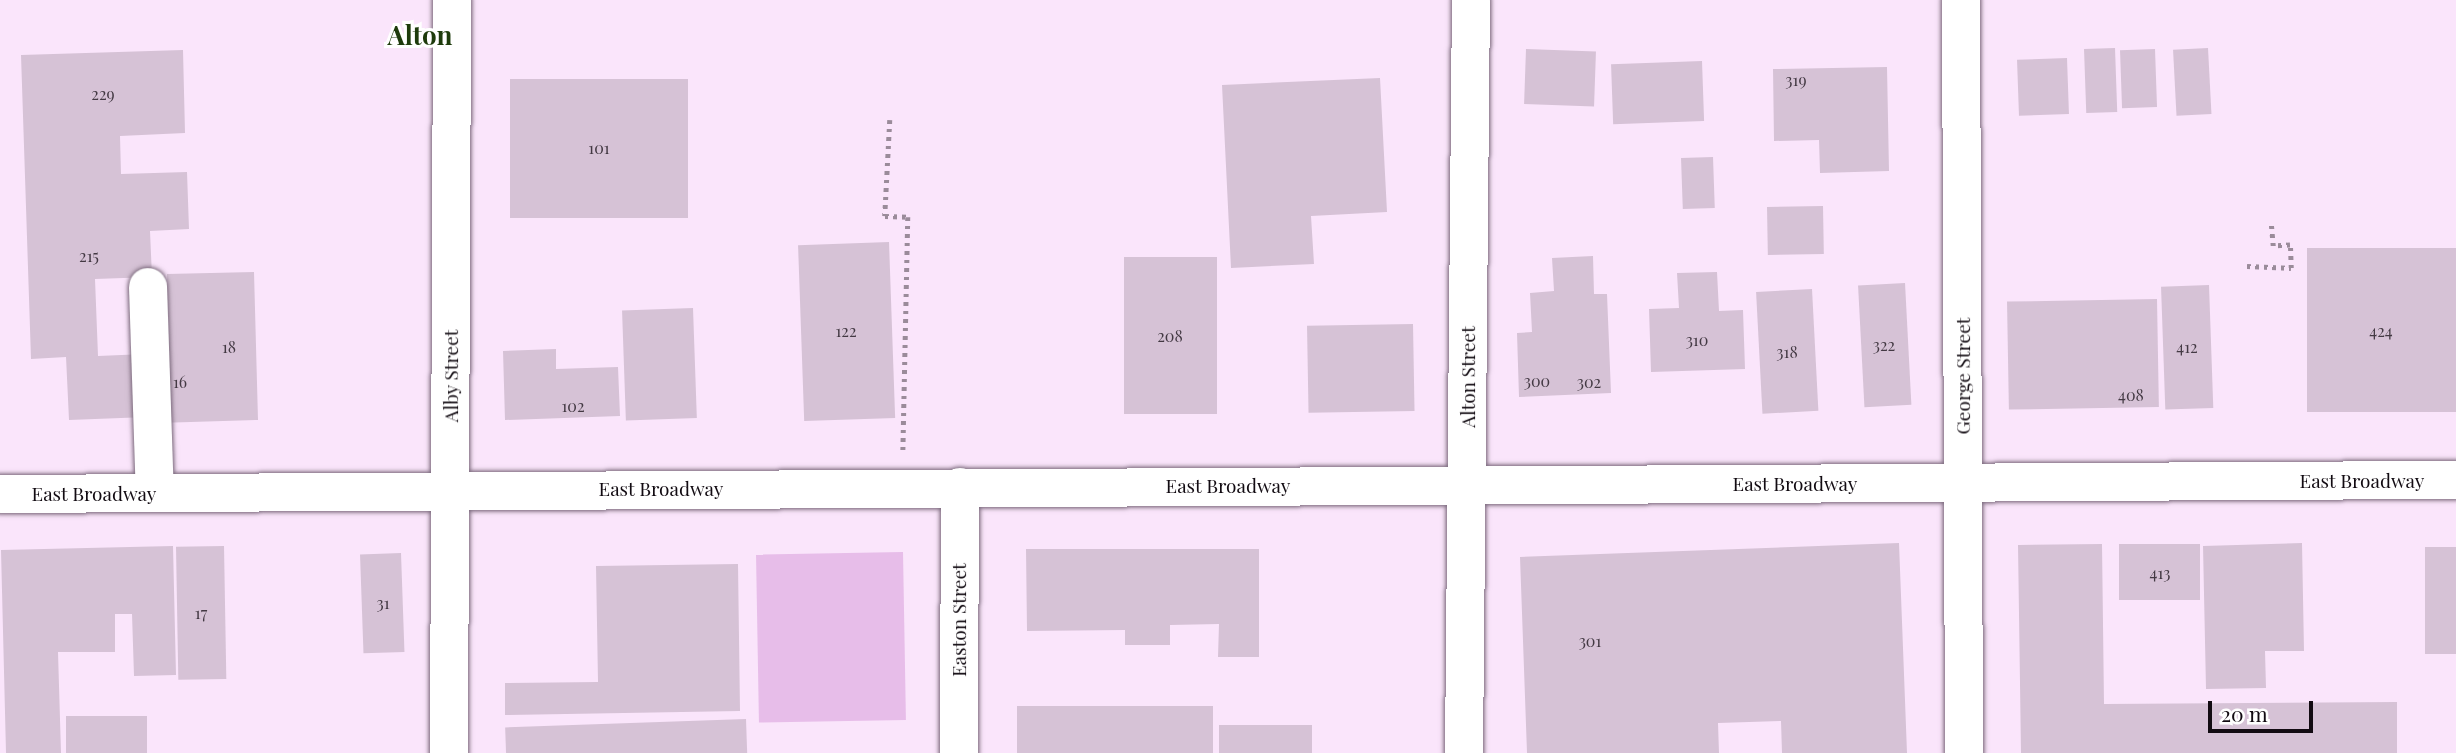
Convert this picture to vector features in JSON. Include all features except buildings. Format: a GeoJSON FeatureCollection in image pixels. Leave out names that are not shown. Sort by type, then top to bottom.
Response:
{"type":"FeatureCollection","features":[{"type":"Feature","properties":{"kind":"street","name":"Alby Street"},"geometry":{"type":"LineString","coordinates":[[449,753],[452,0]]}},
{"type":"Feature","properties":{"kind":"street","name":"Alton Street"},"geometry":{"type":"LineString","coordinates":[[1464,753],[1471,0]]}},
{"type":"Feature","properties":{"kind":"street","name":"George Street"},"geometry":{"type":"LineString","coordinates":[[1961,0],[1964,753]]}},
{"type":"Feature","properties":{"kind":"street"},"geometry":{"type":"LineString","coordinates":[[148,287],[155,493]]}},
{"type":"Feature","properties":{"kind":"street","name":"East Broadway"},"geometry":{"type":"LineString","coordinates":[[0,494],[2456,480]]}},
{"type":"Feature","properties":{"kind":"street","name":"Easton Street"},"geometry":{"type":"LineString","coordinates":[[959,753],[960,487]]}},
{"type":"Feature","properties":{"kind":"path"},"geometry":{"type":"LineString","coordinates":[[890,120],[886,216],[908,217],[903,487]]}},
{"type":"Feature","properties":{"kind":"path"},"geometry":{"type":"LineString","coordinates":[[2248,266],[2291,268],[2290,245],[2273,246],[2271,223]]}},
{"type":"Feature","properties":{"kind":"shaded area"},"geometry":{"type":"Polygon","coordinates":[[[903,552],[906,720],[759,723],[756,555],[903,552]]]}},
{"type":"Feature","properties":{"kind":"district","name":"Alton"},"geometry":{"type":"Point","coordinates":[420,35]}}]}
